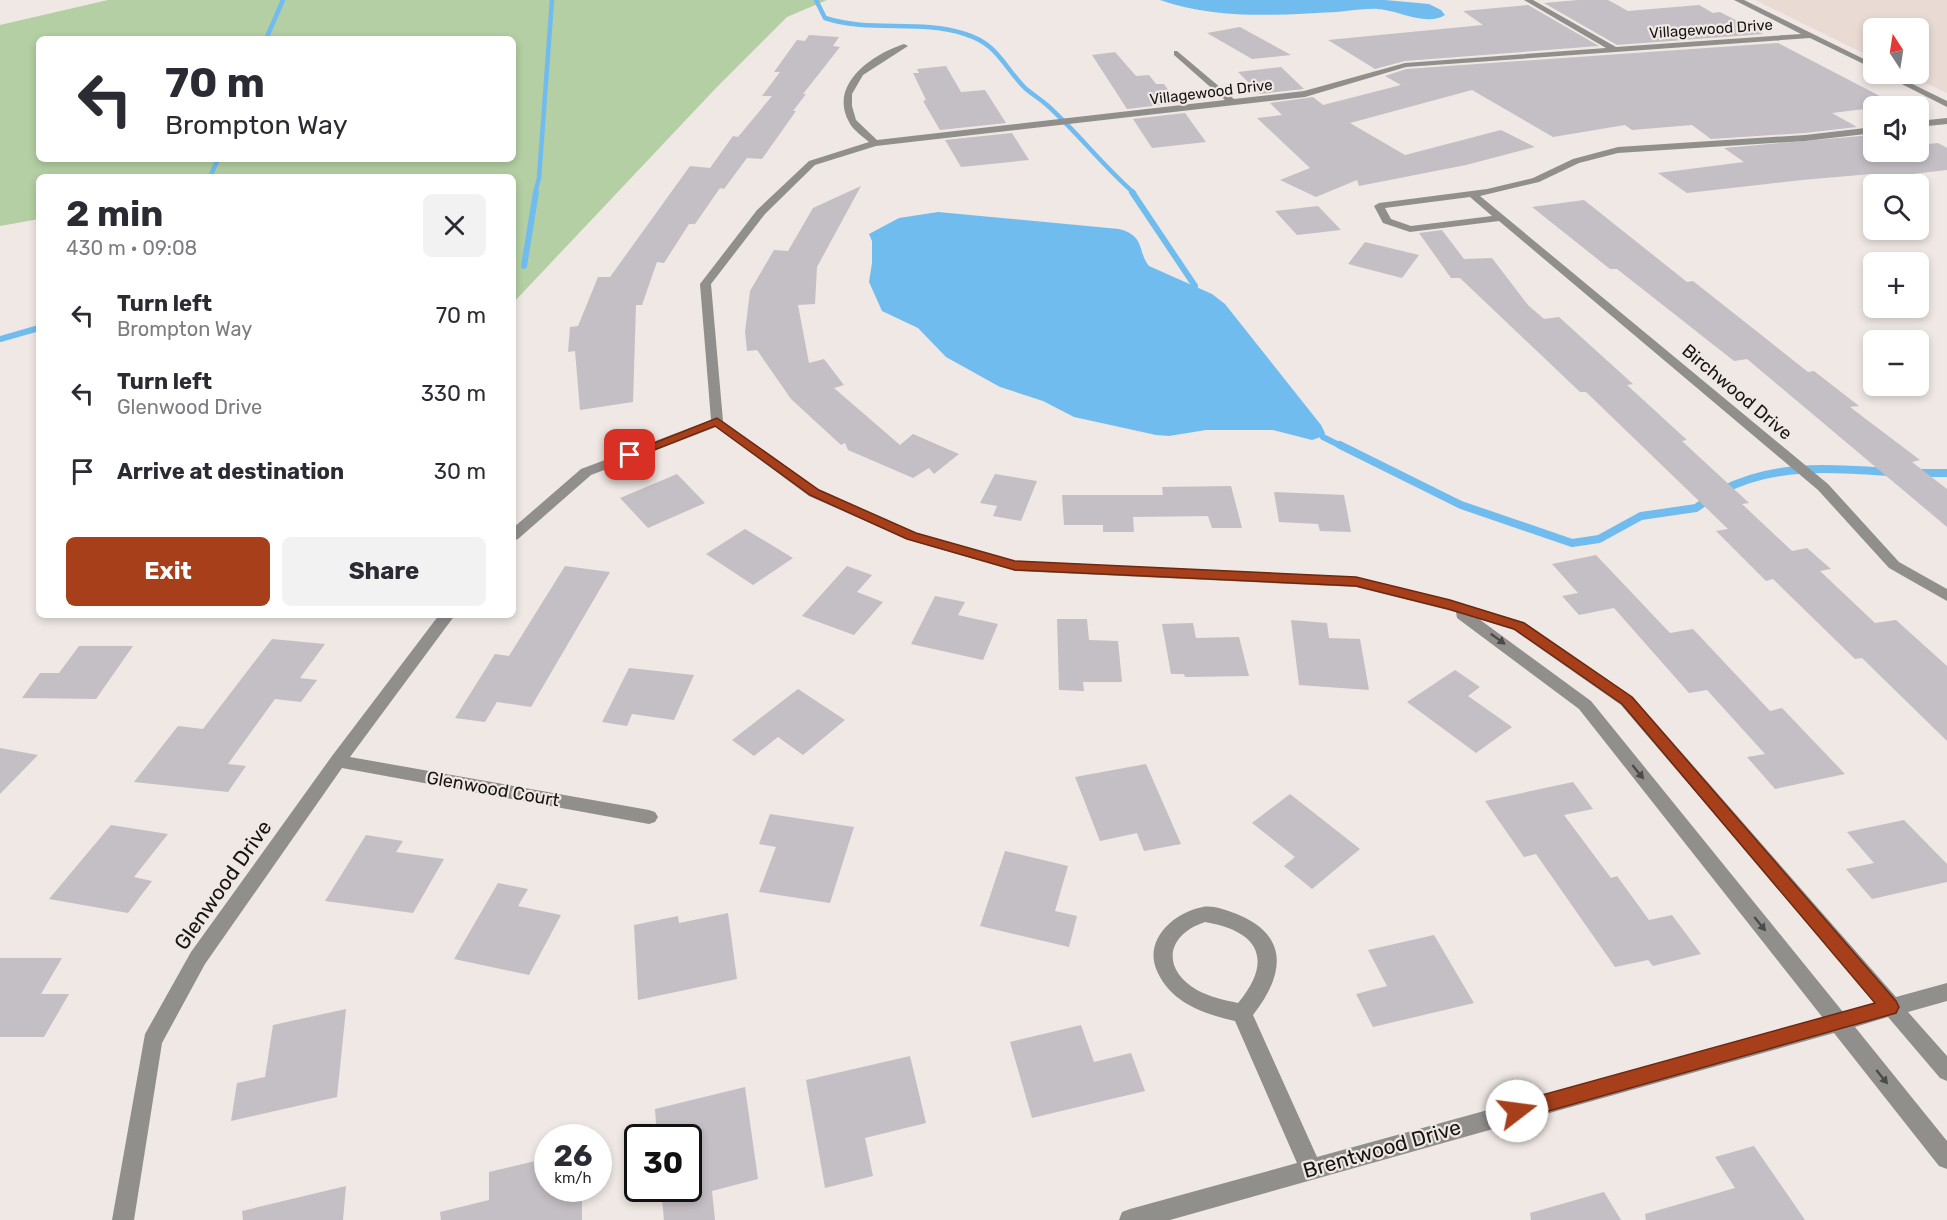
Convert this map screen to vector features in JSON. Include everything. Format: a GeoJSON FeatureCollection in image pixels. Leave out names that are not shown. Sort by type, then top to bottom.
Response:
{"type":"FeatureCollection","features":[{"type":"Feature","properties":{"kind":"street"},"geometry":{"type":"LineString","coordinates":[[1528,0],[1613,49]]}},
{"type":"Feature","properties":{"kind":"street"},"geometry":{"type":"LineString","coordinates":[[1738,0],[1863,62]]}},
{"type":"Feature","properties":{"kind":"street","name":"Villagewood Drive"},"geometry":{"type":"LineString","coordinates":[[1613,49],[1688,38],[1793,27]]}},
{"type":"Feature","properties":{"kind":"street","name":"Villagewood Drive"},"geometry":{"type":"LineString","coordinates":[[717,422],[705,284],[761,212],[812,163],[875,143],[1305,94],[1405,65],[1810,36]]}},
{"type":"Feature","properties":{"kind":"street"},"geometry":{"type":"LineString","coordinates":[[875,143],[852,122],[845,102],[853,82],[871,62],[904,46]]}},
{"type":"Feature","properties":{"kind":"street"},"geometry":{"type":"LineString","coordinates":[[1177,53],[1233,103]]}},
{"type":"Feature","properties":{"kind":"street"},"geometry":{"type":"LineString","coordinates":[[1906,84],[1947,104]]}},
{"type":"Feature","properties":{"kind":"street"},"geometry":{"type":"LineString","coordinates":[[1929,123],[1947,121]]}},
{"type":"Feature","properties":{"kind":"street"},"geometry":{"type":"LineString","coordinates":[[1501,218],[1410,229],[1387,221],[1379,206],[1472,194],[1536,180],[1576,161],[1618,150],[1805,138],[1863,131]]}},
{"type":"Feature","properties":{"kind":"street","name":"Birchwood Drive"},"geometry":{"type":"LineString","coordinates":[[1472,194],[1822,487],[1894,565],[1947,597]]}},
{"type":"Feature","properties":{"kind":"street"},"geometry":{"type":"LineString","coordinates":[[516,533],[586,472],[717,422],[814,493],[911,536],[1015,566],[1356,582],[1450,605],[1519,626],[1627,700],[1947,1071]]}},
{"type":"Feature","properties":{"kind":"street"},"geometry":{"type":"LineString","coordinates":[[1450,605],[1585,705],[1947,1158]]}},
{"type":"Feature","properties":{"kind":"street","name":"Glenwood Drive"},"geometry":{"type":"LineString","coordinates":[[123,1220],[152,1041],[198,958],[338,761],[445,618]]}},
{"type":"Feature","properties":{"kind":"street","name":"Glenwood Court"},"geometry":{"type":"LineString","coordinates":[[338,761],[649,817]]}},
{"type":"Feature","properties":{"kind":"street"},"geometry":{"type":"LineString","coordinates":[[1242,1013],[1262,987],[1268,973],[1268,958],[1262,944],[1252,931],[1238,921],[1222,915],[1205,914],[1190,917],[1176,925],[1167,936],[1163,950],[1165,965],[1172,980],[1185,992],[1201,1001],[1242,1013],[1311,1168]]}},
{"type":"Feature","properties":{"kind":"street","name":"Brentwood Drive"},"geometry":{"type":"LineString","coordinates":[[1130,1220],[1947,992]]}},
{"type":"Feature","properties":{"kind":"shaded area"},"geometry":{"type":"Polygon","coordinates":[[[1755,0],[1947,0],[1947,93],[1928,84],[1929,18],[1863,18],[1863,53],[1755,0]]]}},
{"type":"Feature","properties":{"kind":"green space"},"geometry":{"type":"Polygon","coordinates":[[[108,0],[827,0],[787,17],[716,88],[516,300],[516,174],[36,174],[36,220],[0,226],[0,25],[108,0]]]}},
{"type":"Feature","properties":{"kind":"water"},"geometry":{"type":"Polygon","coordinates":[[[1160,0],[1385,0],[1429,4],[1441,10],[1445,15],[1421,19],[1386,10],[1363,9],[1248,15],[1203,11],[1160,0]]]}},
{"type":"Feature","properties":{"kind":"water"},"geometry":{"type":"Polygon","coordinates":[[[938,212],[1119,229],[1128,232],[1140,244],[1149,266],[1212,294],[1225,304],[1321,425],[1324,436],[1312,440],[1273,430],[1206,430],[1169,436],[1156,435],[1074,417],[1043,401],[1000,387],[946,357],[918,328],[882,311],[869,282],[872,241],[869,234],[899,218],[938,212]]]}},
{"type":"Feature","properties":{"kind":"building"},"geometry":{"type":"Polygon","coordinates":[[[1608,0],[1628,11],[1699,5],[1713,13],[1720,12],[1763,34],[1617,45],[1544,3],[1608,0]]]}},
{"type":"Feature","properties":{"kind":"building"},"geometry":{"type":"Polygon","coordinates":[[[1528,5],[1599,46],[1405,61],[1375,69],[1328,40],[1483,25],[1463,11],[1528,5]]]}},
{"type":"Feature","properties":{"kind":"building"},"geometry":{"type":"Polygon","coordinates":[[[1240,27],[1291,55],[1252,59],[1207,33],[1240,27]]]}},
{"type":"Feature","properties":{"kind":"building"},"geometry":{"type":"Polygon","coordinates":[[[809,35],[839,37],[833,46],[840,47],[803,94],[806,94],[793,111],[796,111],[762,159],[747,158],[724,189],[720,188],[695,224],[689,224],[664,263],[657,262],[642,305],[636,305],[633,402],[580,410],[575,351],[568,352],[570,327],[578,326],[598,277],[610,277],[690,166],[710,168],[733,136],[738,137],[772,96],[762,96],[780,72],[774,72],[797,40],[805,41],[809,35]]]}},
{"type":"Feature","properties":{"kind":"building"},"geometry":{"type":"Polygon","coordinates":[[[1778,43],[1880,96],[1863,96],[1863,109],[1832,113],[1857,127],[1711,139],[1692,125],[1632,130],[1625,125],[1553,137],[1472,90],[1350,123],[1405,155],[1501,130],[1535,147],[1466,165],[1359,186],[1357,180],[1316,197],[1280,180],[1310,168],[1257,118],[1282,115],[1270,103],[1313,97],[1323,105],[1401,85],[1385,76],[1406,69],[1778,43]]]}},
{"type":"Feature","properties":{"kind":"building"},"geometry":{"type":"Polygon","coordinates":[[[1115,52],[1136,76],[1149,75],[1156,84],[1164,84],[1178,103],[1127,109],[1092,55],[1115,52]]]}},
{"type":"Feature","properties":{"kind":"building"},"geometry":{"type":"Polygon","coordinates":[[[946,66],[961,92],[985,90],[1006,123],[940,130],[923,101],[926,100],[913,73],[919,73],[917,69],[946,66]]]}},
{"type":"Feature","properties":{"kind":"building"},"geometry":{"type":"Polygon","coordinates":[[[1281,67],[1304,89],[1260,94],[1238,72],[1281,67]]]}},
{"type":"Feature","properties":{"kind":"building"},"geometry":{"type":"Polygon","coordinates":[[[1185,113],[1206,142],[1152,148],[1133,119],[1185,113]]]}},
{"type":"Feature","properties":{"kind":"building"},"geometry":{"type":"Polygon","coordinates":[[[1012,133],[1029,160],[961,167],[945,140],[1012,133]]]}},
{"type":"Feature","properties":{"kind":"building"},"geometry":{"type":"Polygon","coordinates":[[[1863,136],[1863,162],[1929,162],[1929,144],[1938,143],[1947,148],[1947,170],[1912,174],[1863,174],[1687,193],[1658,173],[1744,162],[1724,148],[1863,136]]]}},
{"type":"Feature","properties":{"kind":"building"},"geometry":{"type":"Polygon","coordinates":[[[861,186],[817,267],[815,304],[798,305],[809,363],[824,359],[844,385],[834,388],[900,445],[913,434],[959,454],[934,474],[929,468],[913,478],[848,450],[845,443],[841,445],[791,399],[757,350],[747,351],[745,332],[750,291],[774,250],[788,251],[813,208],[861,186]]]}},
{"type":"Feature","properties":{"kind":"building"},"geometry":{"type":"Polygon","coordinates":[[[1584,200],[1687,282],[1693,281],[1808,372],[1814,371],[1859,406],[1850,407],[1920,460],[1912,462],[1947,489],[1947,527],[1747,359],[1734,361],[1617,269],[1610,269],[1532,207],[1584,200]]]}},
{"type":"Feature","properties":{"kind":"building"},"geometry":{"type":"Polygon","coordinates":[[[1318,206],[1341,230],[1297,235],[1275,211],[1318,206]]]}},
{"type":"Feature","properties":{"kind":"building"},"geometry":{"type":"Polygon","coordinates":[[[1442,230],[1464,259],[1492,258],[1528,305],[1544,319],[1559,317],[1633,384],[1627,385],[1687,440],[1682,441],[1749,503],[1742,504],[1792,551],[1807,548],[1831,569],[1820,571],[1875,623],[1896,620],[1947,666],[1947,741],[1862,658],[1855,659],[1773,579],[1766,581],[1716,531],[1728,529],[1586,392],[1580,392],[1460,278],[1451,278],[1419,233],[1442,230]]]}},
{"type":"Feature","properties":{"kind":"building"},"geometry":{"type":"Polygon","coordinates":[[[1365,242],[1419,255],[1402,278],[1348,264],[1365,242]]]}},
{"type":"Feature","properties":{"kind":"building"},"geometry":{"type":"Polygon","coordinates":[[[677,474],[705,503],[648,528],[620,498],[677,474]]]}},
{"type":"Feature","properties":{"kind":"building"},"geometry":{"type":"Polygon","coordinates":[[[995,474],[1037,481],[1021,521],[993,516],[997,506],[980,503],[995,474]]]}},
{"type":"Feature","properties":{"kind":"building"},"geometry":{"type":"Polygon","coordinates":[[[1231,486],[1242,528],[1212,528],[1208,516],[1133,517],[1134,532],[1103,532],[1103,525],[1064,525],[1062,495],[1163,495],[1162,487],[1231,486]]]}},
{"type":"Feature","properties":{"kind":"building"},"geometry":{"type":"Polygon","coordinates":[[[1274,492],[1344,495],[1351,532],[1320,531],[1318,524],[1279,522],[1274,492]]]}},
{"type":"Feature","properties":{"kind":"building"},"geometry":{"type":"Polygon","coordinates":[[[745,529],[793,558],[753,585],[706,554],[745,529]]]}},
{"type":"Feature","properties":{"kind":"building"},"geometry":{"type":"Polygon","coordinates":[[[1596,555],[1670,633],[1693,629],[1770,711],[1782,708],[1845,774],[1775,789],[1747,757],[1765,754],[1707,690],[1689,693],[1614,608],[1579,615],[1562,596],[1578,593],[1552,564],[1596,555]]]}},
{"type":"Feature","properties":{"kind":"building"},"geometry":{"type":"Polygon","coordinates":[[[565,566],[610,572],[531,707],[497,702],[485,722],[455,718],[495,654],[509,656],[565,566]]]}},
{"type":"Feature","properties":{"kind":"building"},"geometry":{"type":"Polygon","coordinates":[[[847,566],[872,575],[857,592],[883,602],[854,635],[802,616],[847,566]]]}},
{"type":"Feature","properties":{"kind":"building"},"geometry":{"type":"Polygon","coordinates":[[[935,596],[965,602],[958,615],[998,624],[983,660],[911,644],[935,596]]]}},
{"type":"Feature","properties":{"kind":"building"},"geometry":{"type":"Polygon","coordinates":[[[1057,619],[1087,619],[1089,640],[1118,641],[1122,682],[1083,682],[1084,691],[1059,690],[1057,619]]]}},
{"type":"Feature","properties":{"kind":"building"},"geometry":{"type":"Polygon","coordinates":[[[1291,620],[1327,623],[1329,638],[1360,639],[1369,690],[1299,685],[1291,620]]]}},
{"type":"Feature","properties":{"kind":"building"},"geometry":{"type":"Polygon","coordinates":[[[1193,623],[1196,638],[1239,637],[1249,676],[1185,677],[1184,674],[1171,674],[1162,624],[1193,623]]]}},
{"type":"Feature","properties":{"kind":"building"},"geometry":{"type":"Polygon","coordinates":[[[272,639],[325,644],[300,678],[317,680],[301,702],[275,699],[228,764],[246,766],[228,792],[134,782],[178,726],[203,729],[272,639]]]}},
{"type":"Feature","properties":{"kind":"building"},"geometry":{"type":"Polygon","coordinates":[[[79,646],[133,646],[96,699],[22,698],[40,673],[59,673],[79,646]]]}},
{"type":"Feature","properties":{"kind":"building"},"geometry":{"type":"Polygon","coordinates":[[[629,668],[694,675],[674,720],[632,714],[627,726],[602,722],[629,668]]]}},
{"type":"Feature","properties":{"kind":"building"},"geometry":{"type":"Polygon","coordinates":[[[1455,670],[1480,687],[1468,696],[1512,727],[1476,753],[1407,702],[1455,670]]]}},
{"type":"Feature","properties":{"kind":"building"},"geometry":{"type":"Polygon","coordinates":[[[798,689],[845,720],[803,755],[778,737],[754,756],[732,740],[798,689]]]}},
{"type":"Feature","properties":{"kind":"building"},"geometry":{"type":"Polygon","coordinates":[[[0,748],[38,755],[0,794],[0,748]]]}},
{"type":"Feature","properties":{"kind":"building"},"geometry":{"type":"Polygon","coordinates":[[[1146,764],[1181,844],[1144,851],[1137,833],[1100,841],[1075,777],[1146,764]]]}},
{"type":"Feature","properties":{"kind":"building"},"geometry":{"type":"Polygon","coordinates":[[[1573,782],[1593,809],[1564,815],[1611,878],[1617,876],[1649,920],[1672,915],[1701,954],[1653,966],[1648,960],[1615,967],[1536,854],[1524,857],[1485,801],[1573,782]]]}},
{"type":"Feature","properties":{"kind":"building"},"geometry":{"type":"Polygon","coordinates":[[[1290,794],[1360,849],[1312,889],[1284,866],[1295,857],[1252,823],[1290,794]]]}},
{"type":"Feature","properties":{"kind":"building"},"geometry":{"type":"Polygon","coordinates":[[[770,814],[854,827],[830,903],[759,892],[776,847],[759,844],[770,814]]]}},
{"type":"Feature","properties":{"kind":"building"},"geometry":{"type":"Polygon","coordinates":[[[1904,820],[1947,864],[1947,882],[1872,899],[1846,869],[1874,863],[1847,832],[1904,820]]]}},
{"type":"Feature","properties":{"kind":"building"},"geometry":{"type":"Polygon","coordinates":[[[111,825],[168,834],[134,877],[152,881],[128,913],[49,899],[111,825]]]}},
{"type":"Feature","properties":{"kind":"building"},"geometry":{"type":"Polygon","coordinates":[[[366,835],[403,841],[396,852],[444,859],[413,913],[325,901],[366,835]]]}},
{"type":"Feature","properties":{"kind":"building"},"geometry":{"type":"Polygon","coordinates":[[[1005,851],[1068,866],[1055,911],[1077,916],[1069,947],[980,926],[1005,851]]]}},
{"type":"Feature","properties":{"kind":"building"},"geometry":{"type":"Polygon","coordinates":[[[498,883],[528,889],[518,906],[561,915],[529,975],[454,959],[498,883]]]}},
{"type":"Feature","properties":{"kind":"building"},"geometry":{"type":"Polygon","coordinates":[[[728,913],[737,979],[638,1000],[634,925],[678,916],[679,923],[728,913]]]}},
{"type":"Feature","properties":{"kind":"building"},"geometry":{"type":"Polygon","coordinates":[[[1434,935],[1474,1003],[1373,1027],[1356,994],[1387,986],[1368,950],[1434,935]]]}},
{"type":"Feature","properties":{"kind":"building"},"geometry":{"type":"Polygon","coordinates":[[[0,958],[62,958],[41,994],[69,994],[44,1037],[0,1037],[0,958]]]}},
{"type":"Feature","properties":{"kind":"building"},"geometry":{"type":"Polygon","coordinates":[[[346,1009],[337,1097],[231,1121],[237,1083],[265,1077],[273,1025],[346,1009]]]}},
{"type":"Feature","properties":{"kind":"building"},"geometry":{"type":"Polygon","coordinates":[[[1081,1025],[1094,1062],[1131,1053],[1145,1091],[1032,1118],[1010,1042],[1081,1025]]]}},
{"type":"Feature","properties":{"kind":"building"},"geometry":{"type":"Polygon","coordinates":[[[910,1056],[926,1123],[865,1138],[873,1176],[825,1188],[806,1080],[910,1056]]]}},
{"type":"Feature","properties":{"kind":"building"},"geometry":{"type":"Polygon","coordinates":[[[745,1087],[758,1179],[712,1191],[715,1220],[664,1220],[662,1202],[702,1202],[702,1124],[656,1124],[655,1109],[745,1087]]]}},
{"type":"Feature","properties":{"kind":"building"},"geometry":{"type":"Polygon","coordinates":[[[1754,1146],[1805,1220],[1646,1220],[1645,1214],[1735,1188],[1715,1157],[1754,1146]]]}},
{"type":"Feature","properties":{"kind":"building"},"geometry":{"type":"Polygon","coordinates":[[[534,1161],[534,1202],[582,1202],[582,1220],[441,1220],[440,1212],[489,1200],[489,1172],[534,1161]]]}},
{"type":"Feature","properties":{"kind":"building"},"geometry":{"type":"Polygon","coordinates":[[[346,1186],[343,1220],[243,1220],[242,1211],[346,1186]]]}},
{"type":"Feature","properties":{"kind":"building"},"geometry":{"type":"Polygon","coordinates":[[[1604,1192],[1621,1220],[1531,1220],[1530,1213],[1604,1192]]]}},
{"type":"Feature","properties":{"kind":"waterway"},"geometry":{"type":"LineString","coordinates":[[267,36],[283,0]]}},
{"type":"Feature","properties":{"kind":"waterway"},"geometry":{"type":"LineString","coordinates":[[535,193],[539,178],[552,0]]}},
{"type":"Feature","properties":{"kind":"waterway"},"geometry":{"type":"LineString","coordinates":[[816,0],[825,18],[860,25],[930,27],[976,38],[993,50],[1017,80],[1047,105],[1134,193]]}},
{"type":"Feature","properties":{"kind":"waterway"},"geometry":{"type":"LineString","coordinates":[[211,174],[217,162]]}},
{"type":"Feature","properties":{"kind":"waterway"},"geometry":{"type":"LineString","coordinates":[[524,266],[536,192]]}},
{"type":"Feature","properties":{"kind":"waterway"},"geometry":{"type":"LineString","coordinates":[[1132,192],[1195,286]]}},
{"type":"Feature","properties":{"kind":"waterway"},"geometry":{"type":"LineString","coordinates":[[0,339],[36,329]]}},
{"type":"Feature","properties":{"kind":"waterway"},"geometry":{"type":"LineString","coordinates":[[1323,437],[1343,447]]}},
{"type":"Feature","properties":{"kind":"waterway"},"geometry":{"type":"LineString","coordinates":[[1340,445],[1461,505],[1572,543],[1599,539],[1641,516],[1696,508],[1710,498]]}},
{"type":"Feature","properties":{"kind":"waterway"},"geometry":{"type":"LineString","coordinates":[[1721,491],[1762,476],[1804,469],[1890,472]]}},
{"type":"Feature","properties":{"kind":"waterway"},"geometry":{"type":"LineString","coordinates":[[1917,473],[1947,473]]}},
{"type":"Feature","properties":{"kind":"route"},"geometry":{"type":"LineString","coordinates":[[630,455],[717,422],[814,493],[911,536],[1015,566],[1356,582],[1450,605],[1519,626],[1627,700],[1890,1007],[1517,1111]]}}]}
